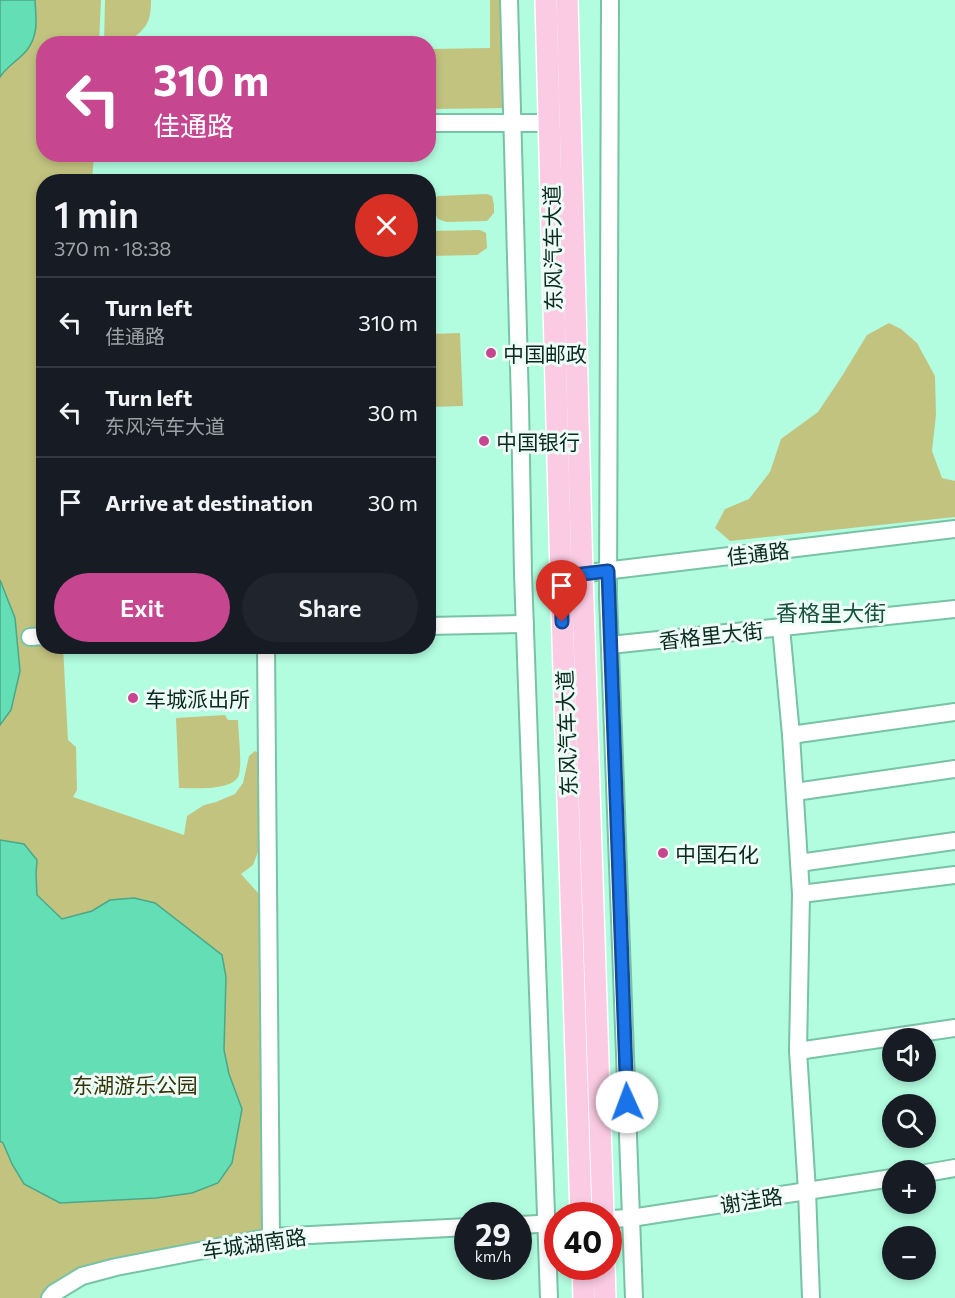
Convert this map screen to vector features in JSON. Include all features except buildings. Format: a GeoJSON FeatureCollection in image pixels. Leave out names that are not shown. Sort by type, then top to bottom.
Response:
{"type":"FeatureCollection","features":[{"type":"Feature","properties":{"kind":"main road","name":"东风汽车大道"},"geometry":{"type":"LineString","coordinates":[[546,0],[581,1202]]}},
{"type":"Feature","properties":{"kind":"main road","name":"东风汽车大道"},"geometry":{"type":"LineString","coordinates":[[567,0],[582,574],[603,1202]]}},
{"type":"Feature","properties":{"kind":"main road"},"geometry":{"type":"LineString","coordinates":[[583,1280],[584,1298]]}},
{"type":"Feature","properties":{"kind":"main road"},"geometry":{"type":"LineString","coordinates":[[604,1280],[605,1298]]}},
{"type":"Feature","properties":{"kind":"street"},"geometry":{"type":"LineString","coordinates":[[509,0],[525,624],[551,1202]]}},
{"type":"Feature","properties":{"kind":"street"},"geometry":{"type":"LineString","coordinates":[[610,0],[608,571],[634,1298]]}},
{"type":"Feature","properties":{"kind":"street"},"geometry":{"type":"LineString","coordinates":[[436,123],[549,123]]}},
{"type":"Feature","properties":{"kind":"street","name":"佳通路"},"geometry":{"type":"LineString","coordinates":[[561,575],[955,529]]}},
{"type":"Feature","properties":{"kind":"street","name":"香格里大街"},"geometry":{"type":"LineString","coordinates":[[610,645],[955,609]]}},
{"type":"Feature","properties":{"kind":"street"},"geometry":{"type":"LineString","coordinates":[[436,626],[525,624]]}},
{"type":"Feature","properties":{"kind":"street"},"geometry":{"type":"LineString","coordinates":[[781,627],[792,735],[801,894],[798,1051],[812,1298]]}},
{"type":"Feature","properties":{"kind":"street"},"geometry":{"type":"LineString","coordinates":[[266,654],[271,1237]]}},
{"type":"Feature","properties":{"kind":"street"},"geometry":{"type":"LineString","coordinates":[[792,735],[955,712]]}},
{"type":"Feature","properties":{"kind":"street"},"geometry":{"type":"LineString","coordinates":[[795,792],[955,769]]}},
{"type":"Feature","properties":{"kind":"street"},"geometry":{"type":"LineString","coordinates":[[799,862],[955,841]]}},
{"type":"Feature","properties":{"kind":"street"},"geometry":{"type":"LineString","coordinates":[[801,894],[955,875]]}},
{"type":"Feature","properties":{"kind":"street"},"geometry":{"type":"LineString","coordinates":[[798,1051],[955,1028]]}},
{"type":"Feature","properties":{"kind":"street"},"geometry":{"type":"LineString","coordinates":[[936,1171],[955,1168]]}},
{"type":"Feature","properties":{"kind":"street","name":"谢洼路"},"geometry":{"type":"LineString","coordinates":[[622,1219],[882,1180]]}},
{"type":"Feature","properties":{"kind":"street","name":"车城湖南路"},"geometry":{"type":"LineString","coordinates":[[50,1298],[54,1293],[82,1276],[116,1267],[271,1237],[454,1228]]}},
{"type":"Feature","properties":{"kind":"street"},"geometry":{"type":"LineString","coordinates":[[549,1298],[550,1280]]}},
{"type":"Feature","properties":{"kind":"green space","name":"东湖游乐公园"},"geometry":{"type":"Polygon","coordinates":[[[0,0],[101,0],[99,36],[36,36],[36,162],[93,162],[93,174],[36,174],[36,654],[63,654],[68,740],[76,747],[77,790],[73,797],[184,835],[187,816],[204,805],[235,794],[243,783],[249,756],[255,751],[260,754],[261,844],[253,865],[241,874],[268,904],[271,1237],[116,1267],[50,1298],[0,1298],[0,0]]]}},
{"type":"Feature","properties":{"kind":"green space"},"geometry":{"type":"Polygon","coordinates":[[[105,0],[151,0],[147,24],[135,36],[104,36],[105,0]]]}},
{"type":"Feature","properties":{"kind":"green space"},"geometry":{"type":"Polygon","coordinates":[[[490,0],[509,0],[512,108],[436,109],[436,49],[490,48],[490,0]]]}},
{"type":"Feature","properties":{"kind":"green space"},"geometry":{"type":"Polygon","coordinates":[[[487,194],[492,196],[494,213],[487,221],[446,222],[436,216],[436,198],[487,194]]]}},
{"type":"Feature","properties":{"kind":"green space"},"geometry":{"type":"Polygon","coordinates":[[[480,230],[486,233],[487,248],[477,255],[436,256],[436,231],[480,230]]]}},
{"type":"Feature","properties":{"kind":"green space"},"geometry":{"type":"Polygon","coordinates":[[[889,323],[901,329],[917,343],[935,376],[936,415],[932,451],[942,478],[955,481],[955,517],[730,541],[715,528],[725,509],[749,499],[770,472],[781,439],[818,412],[867,335],[889,323]]]}},
{"type":"Feature","properties":{"kind":"green space"},"geometry":{"type":"Polygon","coordinates":[[[460,333],[463,406],[436,407],[436,334],[460,333]]]}},
{"type":"Feature","properties":{"kind":"green space"},"geometry":{"type":"Polygon","coordinates":[[[225,715],[228,720],[238,720],[240,759],[238,777],[228,785],[220,787],[179,788],[176,718],[225,715]]]}},
{"type":"Feature","properties":{"kind":"shaded area"},"geometry":{"type":"Polygon","coordinates":[[[0,0],[35,0],[36,20],[31,44],[0,77],[0,0]]]}},
{"type":"Feature","properties":{"kind":"shaded area"},"geometry":{"type":"Polygon","coordinates":[[[0,580],[15,618],[20,671],[11,710],[0,725],[0,580]]]}},
{"type":"Feature","properties":{"kind":"shaded area"},"geometry":{"type":"Polygon","coordinates":[[[0,840],[24,844],[37,860],[37,895],[62,919],[92,911],[110,900],[134,898],[155,903],[222,955],[226,977],[224,1050],[229,1074],[242,1109],[232,1163],[218,1183],[192,1193],[156,1198],[60,1203],[24,1184],[0,1141],[0,840]]]}},
{"type":"Feature","properties":{"kind":"place","name":"中国邮政"},"geometry":{"type":"Point","coordinates":[491,353]}},
{"type":"Feature","properties":{"kind":"place","name":"中国银行"},"geometry":{"type":"Point","coordinates":[484,441]}},
{"type":"Feature","properties":{"kind":"place","name":"车城派出所"},"geometry":{"type":"Point","coordinates":[133,698]}},
{"type":"Feature","properties":{"kind":"place","name":"中国石化"},"geometry":{"type":"Point","coordinates":[663,853]}},
{"type":"Feature","properties":{"kind":"district","name":"香格里大街"},"geometry":{"type":"Point","coordinates":[831,612]}},
{"type":"Feature","properties":{"kind":"route"},"geometry":{"type":"LineString","coordinates":[[562,622],[561,575],[608,571],[627,1102]]}}]}
